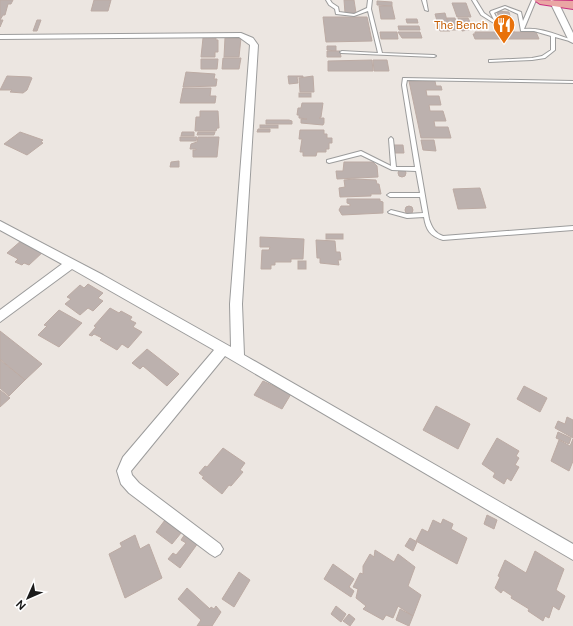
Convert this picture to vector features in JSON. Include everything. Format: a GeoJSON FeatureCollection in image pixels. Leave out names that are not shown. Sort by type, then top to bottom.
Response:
{"type":"FeatureCollection","features":[{"type":"Feature","properties":{"kind":"highway"},"geometry":{"type":"LineString","coordinates":[[540,0],[573,5]]}},
{"type":"Feature","properties":{"kind":"street"},"geometry":{"type":"LineString","coordinates":[[554,2],[573,41]]}},
{"type":"Feature","properties":{"kind":"street"},"geometry":{"type":"LineString","coordinates":[[0,37],[241,35],[250,40],[254,45],[236,304],[238,359]]}},
{"type":"Feature","properties":{"kind":"street"},"geometry":{"type":"LineString","coordinates":[[0,225],[98,278],[223,349],[573,552]]}},
{"type":"Feature","properties":{"kind":"street"},"geometry":{"type":"LineString","coordinates":[[0,318],[70,264]]}},
{"type":"Feature","properties":{"kind":"street"},"geometry":{"type":"LineString","coordinates":[[215,549],[134,488],[126,479],[124,471],[128,462],[223,349]]}},
{"type":"Feature","properties":{"kind":"lane"},"geometry":{"type":"LineString","coordinates":[[328,0],[330,4],[337,8],[337,13],[354,15],[369,9]]}},
{"type":"Feature","properties":{"kind":"lane"},"geometry":{"type":"LineString","coordinates":[[370,0],[369,9],[380,54]]}},
{"type":"Feature","properties":{"kind":"lane"},"geometry":{"type":"LineString","coordinates":[[424,0],[427,10]]}},
{"type":"Feature","properties":{"kind":"lane"},"geometry":{"type":"LineString","coordinates":[[474,0],[482,14],[498,24],[492,12],[505,7],[520,13],[522,30]]}},
{"type":"Feature","properties":{"kind":"lane"},"geometry":{"type":"LineString","coordinates":[[522,30],[534,0]]}},
{"type":"Feature","properties":{"kind":"lane"},"geometry":{"type":"LineString","coordinates":[[522,30],[532,28],[553,36],[573,41]]}},
{"type":"Feature","properties":{"kind":"lane"},"geometry":{"type":"LineString","coordinates":[[491,61],[544,57],[553,50],[553,36]]}},
{"type":"Feature","properties":{"kind":"lane"},"geometry":{"type":"LineString","coordinates":[[342,52],[434,56]]}},
{"type":"Feature","properties":{"kind":"lane"},"geometry":{"type":"LineString","coordinates":[[573,82],[405,79],[404,88],[417,169],[430,230],[443,238],[573,228]]}},
{"type":"Feature","properties":{"kind":"lane"},"geometry":{"type":"LineString","coordinates":[[391,140],[394,169]]}},
{"type":"Feature","properties":{"kind":"lane"},"geometry":{"type":"LineString","coordinates":[[329,161],[361,153],[394,169],[417,169]]}},
{"type":"Feature","properties":{"kind":"lane"},"geometry":{"type":"LineString","coordinates":[[390,195],[422,195]]}},
{"type":"Feature","properties":{"kind":"lane"},"geometry":{"type":"LineString","coordinates":[[391,212],[407,216],[426,215]]}},
{"type":"Feature","properties":{"kind":"building"},"geometry":{"type":"Polygon","coordinates":[[[0,0],[13,0],[11,4],[8,4],[5,15],[3,15],[0,20],[0,0]]]}},
{"type":"Feature","properties":{"kind":"building"},"geometry":{"type":"Polygon","coordinates":[[[94,0],[111,0],[108,11],[91,11],[94,0]]]}},
{"type":"Feature","properties":{"kind":"building"},"geometry":{"type":"Polygon","coordinates":[[[344,0],[354,0],[356,13],[345,13],[344,0]]]}},
{"type":"Feature","properties":{"kind":"building"},"geometry":{"type":"Polygon","coordinates":[[[377,1],[392,2],[392,6],[377,5],[377,1]]]}},
{"type":"Feature","properties":{"kind":"building"},"geometry":{"type":"Polygon","coordinates":[[[452,3],[466,3],[471,17],[457,17],[452,3]]]}},
{"type":"Feature","properties":{"kind":"building"},"geometry":{"type":"Polygon","coordinates":[[[379,6],[392,6],[395,19],[381,19],[379,6]]]}},
{"type":"Feature","properties":{"kind":"building"},"geometry":{"type":"Polygon","coordinates":[[[497,11],[509,12],[514,32],[502,31],[497,11]]]}},
{"type":"Feature","properties":{"kind":"building"},"geometry":{"type":"Polygon","coordinates":[[[445,13],[450,31],[440,31],[435,14],[445,13]]]}},
{"type":"Feature","properties":{"kind":"building"},"geometry":{"type":"Polygon","coordinates":[[[323,17],[367,17],[372,41],[326,42],[323,17]]]}},
{"type":"Feature","properties":{"kind":"building"},"geometry":{"type":"Polygon","coordinates":[[[447,18],[455,18],[458,30],[450,30],[447,18]]]}},
{"type":"Feature","properties":{"kind":"building"},"geometry":{"type":"Polygon","coordinates":[[[458,18],[468,18],[471,24],[460,24],[458,18]]]}},
{"type":"Feature","properties":{"kind":"building"},"geometry":{"type":"Polygon","coordinates":[[[406,19],[417,19],[418,23],[407,23],[406,19]]]}},
{"type":"Feature","properties":{"kind":"building"},"geometry":{"type":"Polygon","coordinates":[[[0,20],[3,20],[0,27],[0,20]]]}},
{"type":"Feature","properties":{"kind":"building"},"geometry":{"type":"Polygon","coordinates":[[[37,20],[41,20],[37,31],[33,31],[37,20]]]}},
{"type":"Feature","properties":{"kind":"building"},"geometry":{"type":"Polygon","coordinates":[[[398,26],[419,26],[420,30],[399,30],[398,26]]]}},
{"type":"Feature","properties":{"kind":"building"},"geometry":{"type":"Polygon","coordinates":[[[461,26],[473,26],[474,29],[462,31],[461,26]]]}},
{"type":"Feature","properties":{"kind":"building"},"geometry":{"type":"Polygon","coordinates":[[[380,32],[397,32],[398,39],[381,39],[380,32]]]}},
{"type":"Feature","properties":{"kind":"building"},"geometry":{"type":"Polygon","coordinates":[[[398,32],[420,32],[422,38],[402,38],[398,32]]]}},
{"type":"Feature","properties":{"kind":"building"},"geometry":{"type":"Polygon","coordinates":[[[475,32],[536,32],[539,39],[475,39],[473,34],[475,34],[475,32]]]}},
{"type":"Feature","properties":{"kind":"building"},"geometry":{"type":"Polygon","coordinates":[[[203,38],[216,38],[216,40],[218,40],[218,52],[215,52],[215,57],[201,57],[203,38]]]}},
{"type":"Feature","properties":{"kind":"building"},"geometry":{"type":"Polygon","coordinates":[[[225,38],[241,38],[239,57],[224,57],[225,38]]]}},
{"type":"Feature","properties":{"kind":"building"},"geometry":{"type":"Polygon","coordinates":[[[327,46],[336,46],[336,51],[327,50],[327,46]]]}},
{"type":"Feature","properties":{"kind":"building"},"geometry":{"type":"Polygon","coordinates":[[[327,51],[340,51],[341,57],[327,57],[327,51]]]}},
{"type":"Feature","properties":{"kind":"building"},"geometry":{"type":"Polygon","coordinates":[[[223,58],[241,58],[239,69],[222,69],[223,58]]]}},
{"type":"Feature","properties":{"kind":"building"},"geometry":{"type":"Polygon","coordinates":[[[201,59],[218,59],[217,69],[201,69],[201,59]]]}},
{"type":"Feature","properties":{"kind":"building"},"geometry":{"type":"Polygon","coordinates":[[[372,60],[373,71],[328,71],[328,61],[372,60]]]}},
{"type":"Feature","properties":{"kind":"building"},"geometry":{"type":"Polygon","coordinates":[[[373,60],[387,60],[389,71],[374,71],[373,60]]]}},
{"type":"Feature","properties":{"kind":"building"},"geometry":{"type":"Polygon","coordinates":[[[186,72],[215,74],[214,79],[217,79],[216,86],[183,87],[186,72]]]}},
{"type":"Feature","properties":{"kind":"building"},"geometry":{"type":"Polygon","coordinates":[[[7,76],[32,78],[27,90],[23,93],[10,92],[12,90],[0,90],[7,76]]]}},
{"type":"Feature","properties":{"kind":"building"},"geometry":{"type":"Polygon","coordinates":[[[288,76],[303,77],[297,77],[298,83],[289,84],[288,76]]]}},
{"type":"Feature","properties":{"kind":"building"},"geometry":{"type":"Polygon","coordinates":[[[313,76],[314,92],[300,92],[299,78],[313,76]]]}},
{"type":"Feature","properties":{"kind":"building"},"geometry":{"type":"Polygon","coordinates":[[[409,81],[435,81],[436,86],[441,86],[442,90],[426,90],[427,96],[439,96],[441,105],[429,105],[430,111],[443,111],[446,121],[434,121],[435,127],[448,127],[451,138],[421,138],[409,81]]]}},
{"type":"Feature","properties":{"kind":"building"},"geometry":{"type":"Polygon","coordinates":[[[183,88],[211,88],[210,96],[216,96],[215,103],[180,103],[183,88]]]}},
{"type":"Feature","properties":{"kind":"building"},"geometry":{"type":"Polygon","coordinates":[[[299,93],[311,93],[311,97],[299,97],[299,93]]]}},
{"type":"Feature","properties":{"kind":"building"},"geometry":{"type":"Polygon","coordinates":[[[302,103],[323,103],[321,117],[319,118],[324,118],[323,125],[301,123],[301,119],[307,119],[299,118],[299,115],[297,115],[298,108],[301,108],[302,103]]]}},
{"type":"Feature","properties":{"kind":"building"},"geometry":{"type":"Polygon","coordinates":[[[200,111],[218,111],[219,128],[217,128],[216,131],[195,131],[196,117],[200,117],[200,111]]]}},
{"type":"Feature","properties":{"kind":"building"},"geometry":{"type":"Polygon","coordinates":[[[266,120],[289,120],[292,121],[292,124],[266,124],[266,120]]]}},
{"type":"Feature","properties":{"kind":"building"},"geometry":{"type":"Polygon","coordinates":[[[260,125],[278,125],[278,128],[260,128],[260,125]]]}},
{"type":"Feature","properties":{"kind":"building"},"geometry":{"type":"Polygon","coordinates":[[[258,129],[270,129],[270,132],[257,132],[258,129]]]}},
{"type":"Feature","properties":{"kind":"building"},"geometry":{"type":"Polygon","coordinates":[[[300,130],[324,130],[324,134],[327,134],[327,138],[332,138],[332,143],[329,143],[329,149],[326,149],[326,152],[317,152],[316,156],[303,156],[303,152],[300,152],[302,139],[299,139],[300,130]]]}},
{"type":"Feature","properties":{"kind":"building"},"geometry":{"type":"Polygon","coordinates":[[[20,132],[43,140],[41,142],[43,143],[27,155],[4,144],[20,132]]]}},
{"type":"Feature","properties":{"kind":"building"},"geometry":{"type":"Polygon","coordinates":[[[182,132],[194,132],[194,136],[181,136],[182,132]]]}},
{"type":"Feature","properties":{"kind":"building"},"geometry":{"type":"Polygon","coordinates":[[[198,132],[215,132],[214,135],[197,135],[198,132]]]}},
{"type":"Feature","properties":{"kind":"building"},"geometry":{"type":"Polygon","coordinates":[[[180,137],[197,137],[196,141],[180,141],[180,137]]]}},
{"type":"Feature","properties":{"kind":"building"},"geometry":{"type":"Polygon","coordinates":[[[198,137],[219,137],[217,157],[193,157],[193,150],[196,149],[190,149],[191,144],[197,142],[198,137]]]}},
{"type":"Feature","properties":{"kind":"building"},"geometry":{"type":"Polygon","coordinates":[[[421,140],[434,140],[436,151],[423,150],[421,140]]]}},
{"type":"Feature","properties":{"kind":"building"},"geometry":{"type":"Polygon","coordinates":[[[394,145],[403,145],[404,153],[395,153],[394,145]]]}},
{"type":"Feature","properties":{"kind":"building"},"geometry":{"type":"Polygon","coordinates":[[[179,161],[179,167],[170,167],[171,162],[179,161]]]}},
{"type":"Feature","properties":{"kind":"building"},"geometry":{"type":"Polygon","coordinates":[[[344,162],[373,162],[377,166],[378,177],[337,179],[336,171],[343,171],[344,162]]]}},
{"type":"Feature","properties":{"kind":"building"},"geometry":{"type":"Polygon","coordinates":[[[402,169],[405,170],[405,176],[402,177],[399,176],[398,173],[399,170],[402,169]]]}},
{"type":"Feature","properties":{"kind":"building"},"geometry":{"type":"Polygon","coordinates":[[[344,180],[376,180],[377,184],[379,184],[381,194],[371,194],[371,196],[340,197],[339,188],[345,187],[344,180]]]}},
{"type":"Feature","properties":{"kind":"building"},"geometry":{"type":"Polygon","coordinates":[[[480,188],[486,208],[458,209],[453,189],[480,188]]]}},
{"type":"Feature","properties":{"kind":"building"},"geometry":{"type":"Polygon","coordinates":[[[347,199],[380,199],[380,201],[383,202],[383,213],[342,215],[339,210],[341,206],[350,206],[350,204],[347,203],[347,199]]]}},
{"type":"Feature","properties":{"kind":"building"},"geometry":{"type":"Polygon","coordinates":[[[409,206],[412,207],[412,213],[409,214],[406,213],[405,210],[406,207],[409,206]]]}},
{"type":"Feature","properties":{"kind":"building"},"geometry":{"type":"Polygon","coordinates":[[[326,234],[343,234],[343,239],[326,239],[326,234]]]}},
{"type":"Feature","properties":{"kind":"building"},"geometry":{"type":"Polygon","coordinates":[[[260,237],[304,239],[303,259],[291,259],[291,262],[275,262],[275,265],[271,265],[271,269],[261,269],[262,250],[269,250],[270,247],[260,247],[260,237]]]}},
{"type":"Feature","properties":{"kind":"building"},"geometry":{"type":"Polygon","coordinates":[[[22,240],[44,251],[29,265],[24,263],[22,265],[15,262],[18,259],[7,253],[22,240]]]}},
{"type":"Feature","properties":{"kind":"building"},"geometry":{"type":"Polygon","coordinates":[[[316,240],[335,241],[336,252],[340,252],[341,260],[338,260],[339,265],[320,263],[320,258],[317,258],[316,240]]]}},
{"type":"Feature","properties":{"kind":"building"},"geometry":{"type":"Polygon","coordinates":[[[298,261],[306,261],[306,269],[298,269],[298,261]]]}},
{"type":"Feature","properties":{"kind":"building"},"geometry":{"type":"Polygon","coordinates":[[[88,284],[103,293],[98,298],[103,301],[93,311],[88,308],[80,315],[65,304],[71,299],[67,297],[80,285],[84,288],[88,284]]]}},
{"type":"Feature","properties":{"kind":"building"},"geometry":{"type":"Polygon","coordinates":[[[110,308],[119,313],[121,311],[132,317],[130,320],[136,323],[133,327],[142,332],[128,348],[122,344],[117,350],[100,340],[102,338],[94,334],[92,336],[89,335],[96,327],[94,326],[110,308]]]}},
{"type":"Feature","properties":{"kind":"building"},"geometry":{"type":"Polygon","coordinates":[[[59,310],[82,323],[59,347],[38,335],[47,326],[44,325],[59,310]]]}},
{"type":"Feature","properties":{"kind":"building"},"geometry":{"type":"Polygon","coordinates":[[[0,331],[42,364],[25,380],[0,359],[0,331]]]}},
{"type":"Feature","properties":{"kind":"building"},"geometry":{"type":"Polygon","coordinates":[[[147,349],[179,374],[167,386],[143,366],[140,369],[132,363],[147,349]]]}},
{"type":"Feature","properties":{"kind":"building"},"geometry":{"type":"Polygon","coordinates":[[[0,360],[25,380],[9,396],[0,388],[0,360]]]}},
{"type":"Feature","properties":{"kind":"building"},"geometry":{"type":"Polygon","coordinates":[[[263,381],[291,394],[282,409],[254,395],[263,381]]]}},
{"type":"Feature","properties":{"kind":"building"},"geometry":{"type":"Polygon","coordinates":[[[524,386],[547,398],[540,412],[517,399],[524,386]]]}},
{"type":"Feature","properties":{"kind":"building"},"geometry":{"type":"Polygon","coordinates":[[[0,390],[10,398],[0,407],[0,390]]]}},
{"type":"Feature","properties":{"kind":"building"},"geometry":{"type":"Polygon","coordinates":[[[436,406],[470,424],[458,449],[423,430],[436,406]]]}},
{"type":"Feature","properties":{"kind":"building"},"geometry":{"type":"Polygon","coordinates":[[[567,417],[573,420],[573,438],[555,428],[558,421],[565,424],[567,417]]]}},
{"type":"Feature","properties":{"kind":"building"},"geometry":{"type":"Polygon","coordinates":[[[558,432],[571,438],[569,444],[556,438],[558,432]]]}},
{"type":"Feature","properties":{"kind":"building"},"geometry":{"type":"Polygon","coordinates":[[[497,438],[519,451],[516,456],[519,458],[515,465],[519,467],[511,481],[507,478],[504,484],[493,477],[495,473],[482,464],[497,438]]]}},
{"type":"Feature","properties":{"kind":"building"},"geometry":{"type":"Polygon","coordinates":[[[573,439],[573,461],[569,471],[551,461],[559,440],[570,446],[573,439]]]}},
{"type":"Feature","properties":{"kind":"building"},"geometry":{"type":"Polygon","coordinates":[[[223,448],[245,463],[240,470],[243,472],[222,494],[202,478],[204,477],[199,473],[205,466],[207,467],[223,448]]]}},
{"type":"Feature","properties":{"kind":"building"},"geometry":{"type":"Polygon","coordinates":[[[487,515],[497,520],[494,529],[484,524],[487,515]]]}},
{"type":"Feature","properties":{"kind":"building"},"geometry":{"type":"Polygon","coordinates":[[[443,519],[453,524],[451,529],[467,538],[457,564],[416,541],[422,529],[428,532],[433,520],[441,524],[443,519]]]}},
{"type":"Feature","properties":{"kind":"building"},"geometry":{"type":"Polygon","coordinates":[[[165,520],[181,533],[172,544],[156,532],[165,520]]]}},
{"type":"Feature","properties":{"kind":"building"},"geometry":{"type":"Polygon","coordinates":[[[185,534],[198,543],[180,568],[168,559],[173,553],[176,555],[186,543],[181,540],[185,534]]]}},
{"type":"Feature","properties":{"kind":"building"},"geometry":{"type":"Polygon","coordinates":[[[135,535],[140,549],[149,544],[162,578],[125,598],[109,554],[122,547],[120,543],[135,535]]]}},
{"type":"Feature","properties":{"kind":"building"},"geometry":{"type":"Polygon","coordinates":[[[410,538],[417,542],[413,551],[405,546],[410,538]]]}},
{"type":"Feature","properties":{"kind":"building"},"geometry":{"type":"Polygon","coordinates":[[[375,550],[394,562],[398,554],[415,567],[408,586],[421,595],[413,616],[398,606],[393,618],[386,615],[383,620],[363,609],[366,606],[356,598],[358,589],[353,587],[360,573],[363,574],[363,566],[370,554],[374,557],[375,550]]]}},
{"type":"Feature","properties":{"kind":"building"},"geometry":{"type":"Polygon","coordinates":[[[535,551],[564,569],[556,590],[565,596],[559,610],[553,606],[549,618],[545,616],[543,621],[528,611],[529,609],[511,598],[512,596],[503,590],[501,593],[495,588],[500,577],[498,576],[505,560],[526,573],[535,551]]]}},
{"type":"Feature","properties":{"kind":"building"},"geometry":{"type":"Polygon","coordinates":[[[333,564],[354,579],[349,587],[354,591],[351,597],[324,579],[333,564]]]}},
{"type":"Feature","properties":{"kind":"building"},"geometry":{"type":"Polygon","coordinates":[[[239,572],[250,580],[234,607],[222,599],[239,572]]]}},
{"type":"Feature","properties":{"kind":"building"},"geometry":{"type":"Polygon","coordinates":[[[187,588],[210,609],[211,607],[214,609],[216,606],[221,612],[212,626],[197,626],[201,620],[178,599],[187,588]]]}},
{"type":"Feature","properties":{"kind":"building"},"geometry":{"type":"Polygon","coordinates":[[[336,606],[346,614],[341,622],[331,614],[336,606]]]}},
{"type":"Feature","properties":{"kind":"building"},"geometry":{"type":"Polygon","coordinates":[[[400,609],[413,616],[409,626],[396,620],[400,609]]]}},
{"type":"Feature","properties":{"kind":"building"},"geometry":{"type":"Polygon","coordinates":[[[349,614],[355,619],[350,626],[343,621],[349,614]]]}},
{"type":"Feature","properties":{"kind":"place","name":"The Bench"},"geometry":{"type":"Point","coordinates":[504,44]}}]}
